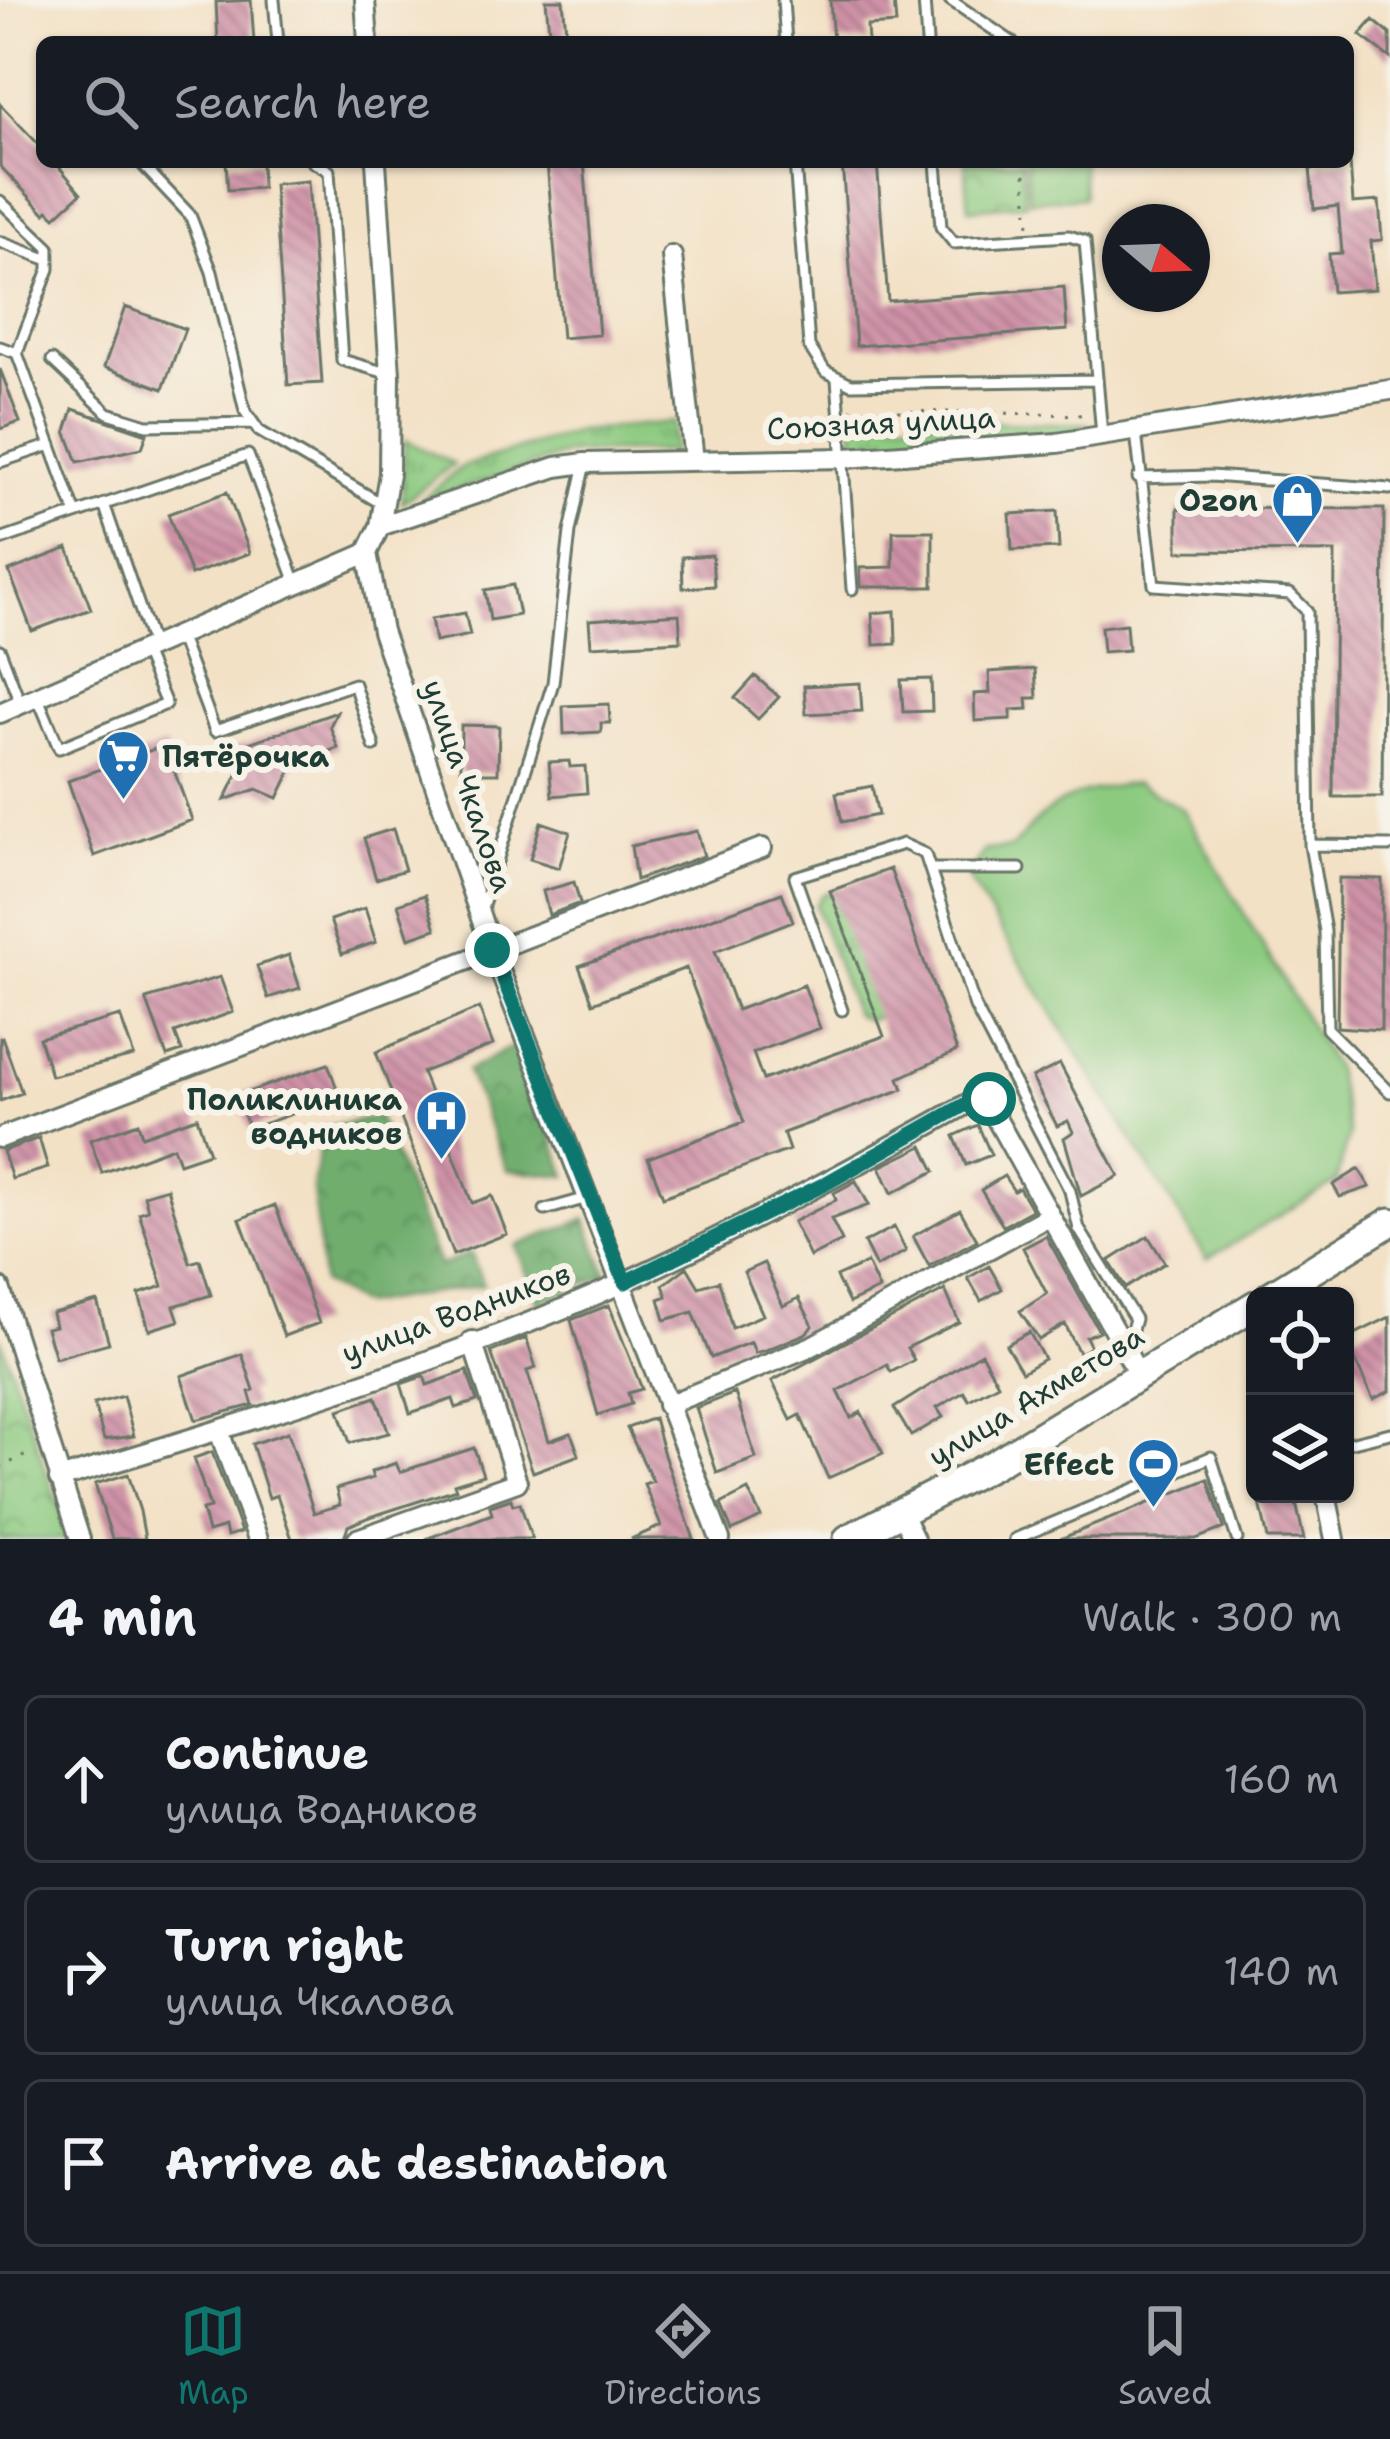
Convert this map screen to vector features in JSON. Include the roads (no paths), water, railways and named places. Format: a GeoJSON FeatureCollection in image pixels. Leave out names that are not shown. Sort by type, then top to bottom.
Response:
{"type":"FeatureCollection","features":[{"type":"Feature","properties":{"kind":"main road"},"geometry":{"type":"LineString","coordinates":[[1285,1287],[1390,1222]]}},
{"type":"Feature","properties":{"kind":"main road","name":"улица Ахметова"},"geometry":{"type":"LineString","coordinates":[[848,1539],[994,1464],[1132,1363],[1246,1309]]}},
{"type":"Feature","properties":{"kind":"street"},"geometry":{"type":"LineString","coordinates":[[365,0],[368,36]]}},
{"type":"Feature","properties":{"kind":"street"},"geometry":{"type":"LineString","coordinates":[[0,713],[149,650],[295,580],[367,553],[384,505],[390,374],[376,168]]}},
{"type":"Feature","properties":{"kind":"street"},"geometry":{"type":"LineString","coordinates":[[672,256],[694,461]]}},
{"type":"Feature","properties":{"kind":"street","name":"Союзная улица"},"geometry":{"type":"LineString","coordinates":[[380,526],[556,467],[585,463],[842,458],[1102,437],[1390,390]]}},
{"type":"Feature","properties":{"kind":"street","name":"улица Чкалова"},"geometry":{"type":"LineString","coordinates":[[367,553],[382,631],[492,950],[625,1282],[720,1539]]}},
{"type":"Feature","properties":{"kind":"street"},"geometry":{"type":"LineString","coordinates":[[0,1138],[762,848]]}},
{"type":"Feature","properties":{"kind":"street","name":"улица Водников"},"geometry":{"type":"LineString","coordinates":[[59,1479],[218,1430],[625,1282],[823,1185],[982,1095],[1047,1217]]}},
{"type":"Feature","properties":{"kind":"street"},"geometry":{"type":"LineString","coordinates":[[668,1405],[812,1346],[1047,1217],[1132,1363]]}},
{"type":"Feature","properties":{"kind":"street"},"geometry":{"type":"LineString","coordinates":[[0,1288],[80,1539]]}},
{"type":"Feature","properties":{"kind":"street"},"geometry":{"type":"LineString","coordinates":[[357,1539],[518,1482],[472,1341]]}},
{"type":"Feature","properties":{"kind":"street"},"geometry":{"type":"LineString","coordinates":[[218,1430],[258,1539]]}},
{"type":"Feature","properties":{"kind":"street"},"geometry":{"type":"LineString","coordinates":[[1328,1503],[1335,1539]]}},
{"type":"Feature","properties":{"kind":"street"},"geometry":{"type":"LineString","coordinates":[[901,1512],[914,1539]]}},
{"type":"Feature","properties":{"kind":"lane"},"geometry":{"type":"LineString","coordinates":[[274,0],[277,36]]}},
{"type":"Feature","properties":{"kind":"lane"},"geometry":{"type":"LineString","coordinates":[[783,0],[786,36]]}},
{"type":"Feature","properties":{"kind":"lane"},"geometry":{"type":"LineString","coordinates":[[924,0],[927,36]]}},
{"type":"Feature","properties":{"kind":"lane"},"geometry":{"type":"LineString","coordinates":[[950,0],[1003,36]]}},
{"type":"Feature","properties":{"kind":"lane"},"geometry":{"type":"LineString","coordinates":[[146,168],[190,215],[212,272],[245,411],[254,423],[384,505]]}},
{"type":"Feature","properties":{"kind":"lane"},"geometry":{"type":"LineString","coordinates":[[324,168],[329,171],[342,360],[390,374]]}},
{"type":"Feature","properties":{"kind":"lane"},"geometry":{"type":"LineString","coordinates":[[795,168],[809,346],[836,379],[851,384],[1097,380]]}},
{"type":"Feature","properties":{"kind":"lane"},"geometry":{"type":"LineString","coordinates":[[936,168],[941,227],[949,240],[958,244],[1077,236],[1088,246],[1102,437]]}},
{"type":"Feature","properties":{"kind":"lane"},"geometry":{"type":"LineString","coordinates":[[0,201],[49,248],[49,260],[15,352],[76,514]]}},
{"type":"Feature","properties":{"kind":"lane"},"geometry":{"type":"LineString","coordinates":[[0,242],[49,260]]}},
{"type":"Feature","properties":{"kind":"lane"},"geometry":{"type":"LineString","coordinates":[[0,351],[15,352]]}},
{"type":"Feature","properties":{"kind":"lane"},"geometry":{"type":"LineString","coordinates":[[52,360],[108,412],[147,425],[254,423]]}},
{"type":"Feature","properties":{"kind":"lane"},"geometry":{"type":"LineString","coordinates":[[836,379],[852,589]]}},
{"type":"Feature","properties":{"kind":"lane"},"geometry":{"type":"LineString","coordinates":[[1136,433],[1154,585],[1290,594],[1307,611],[1310,845],[1325,931],[1327,1030],[1390,1092]]}},
{"type":"Feature","properties":{"kind":"lane"},"geometry":{"type":"LineString","coordinates":[[0,461],[51,445]]}},
{"type":"Feature","properties":{"kind":"lane"},"geometry":{"type":"LineString","coordinates":[[0,540],[248,455],[295,580]]}},
{"type":"Feature","properties":{"kind":"lane"},"geometry":{"type":"LineString","coordinates":[[481,915],[553,683],[570,532],[585,463]]}},
{"type":"Feature","properties":{"kind":"lane"},"geometry":{"type":"LineString","coordinates":[[1138,478],[1211,476],[1390,489]]}},
{"type":"Feature","properties":{"kind":"lane"},"geometry":{"type":"LineString","coordinates":[[0,650],[58,748],[166,704],[104,505]]}},
{"type":"Feature","properties":{"kind":"lane"},"geometry":{"type":"LineString","coordinates":[[179,635],[215,731],[353,685],[374,746]]}},
{"type":"Feature","properties":{"kind":"lane"},"geometry":{"type":"LineString","coordinates":[[842,1010],[795,877],[903,844],[925,854],[975,1007],[1070,1191],[1079,1229],[1135,1319],[1132,1363]]}},
{"type":"Feature","properties":{"kind":"lane"},"geometry":{"type":"LineString","coordinates":[[1310,845],[1390,846]]}},
{"type":"Feature","properties":{"kind":"lane"},"geometry":{"type":"LineString","coordinates":[[930,869],[1020,869]]}},
{"type":"Feature","properties":{"kind":"lane"},"geometry":{"type":"LineString","coordinates":[[545,1210],[591,1197]]}},
{"type":"Feature","properties":{"kind":"lane"},"geometry":{"type":"LineString","coordinates":[[1354,1442],[1390,1433]]}},
{"type":"Feature","properties":{"kind":"lane"},"geometry":{"type":"LineString","coordinates":[[1015,1539],[1211,1457],[1237,1539]]}},
{"type":"Feature","properties":{"kind":"place","name":"Ozon"},"geometry":{"type":"Point","coordinates":[1297,546]}},
{"type":"Feature","properties":{"kind":"place","name":"Пятёрочка"},"geometry":{"type":"Point","coordinates":[123,802]}},
{"type":"Feature","properties":{"kind":"place","name":"Поликлиника водников"},"geometry":{"type":"Point","coordinates":[441,1162]}},
{"type":"Feature","properties":{"kind":"place","name":"Effect"},"geometry":{"type":"Point","coordinates":[1153,1510]}}]}
